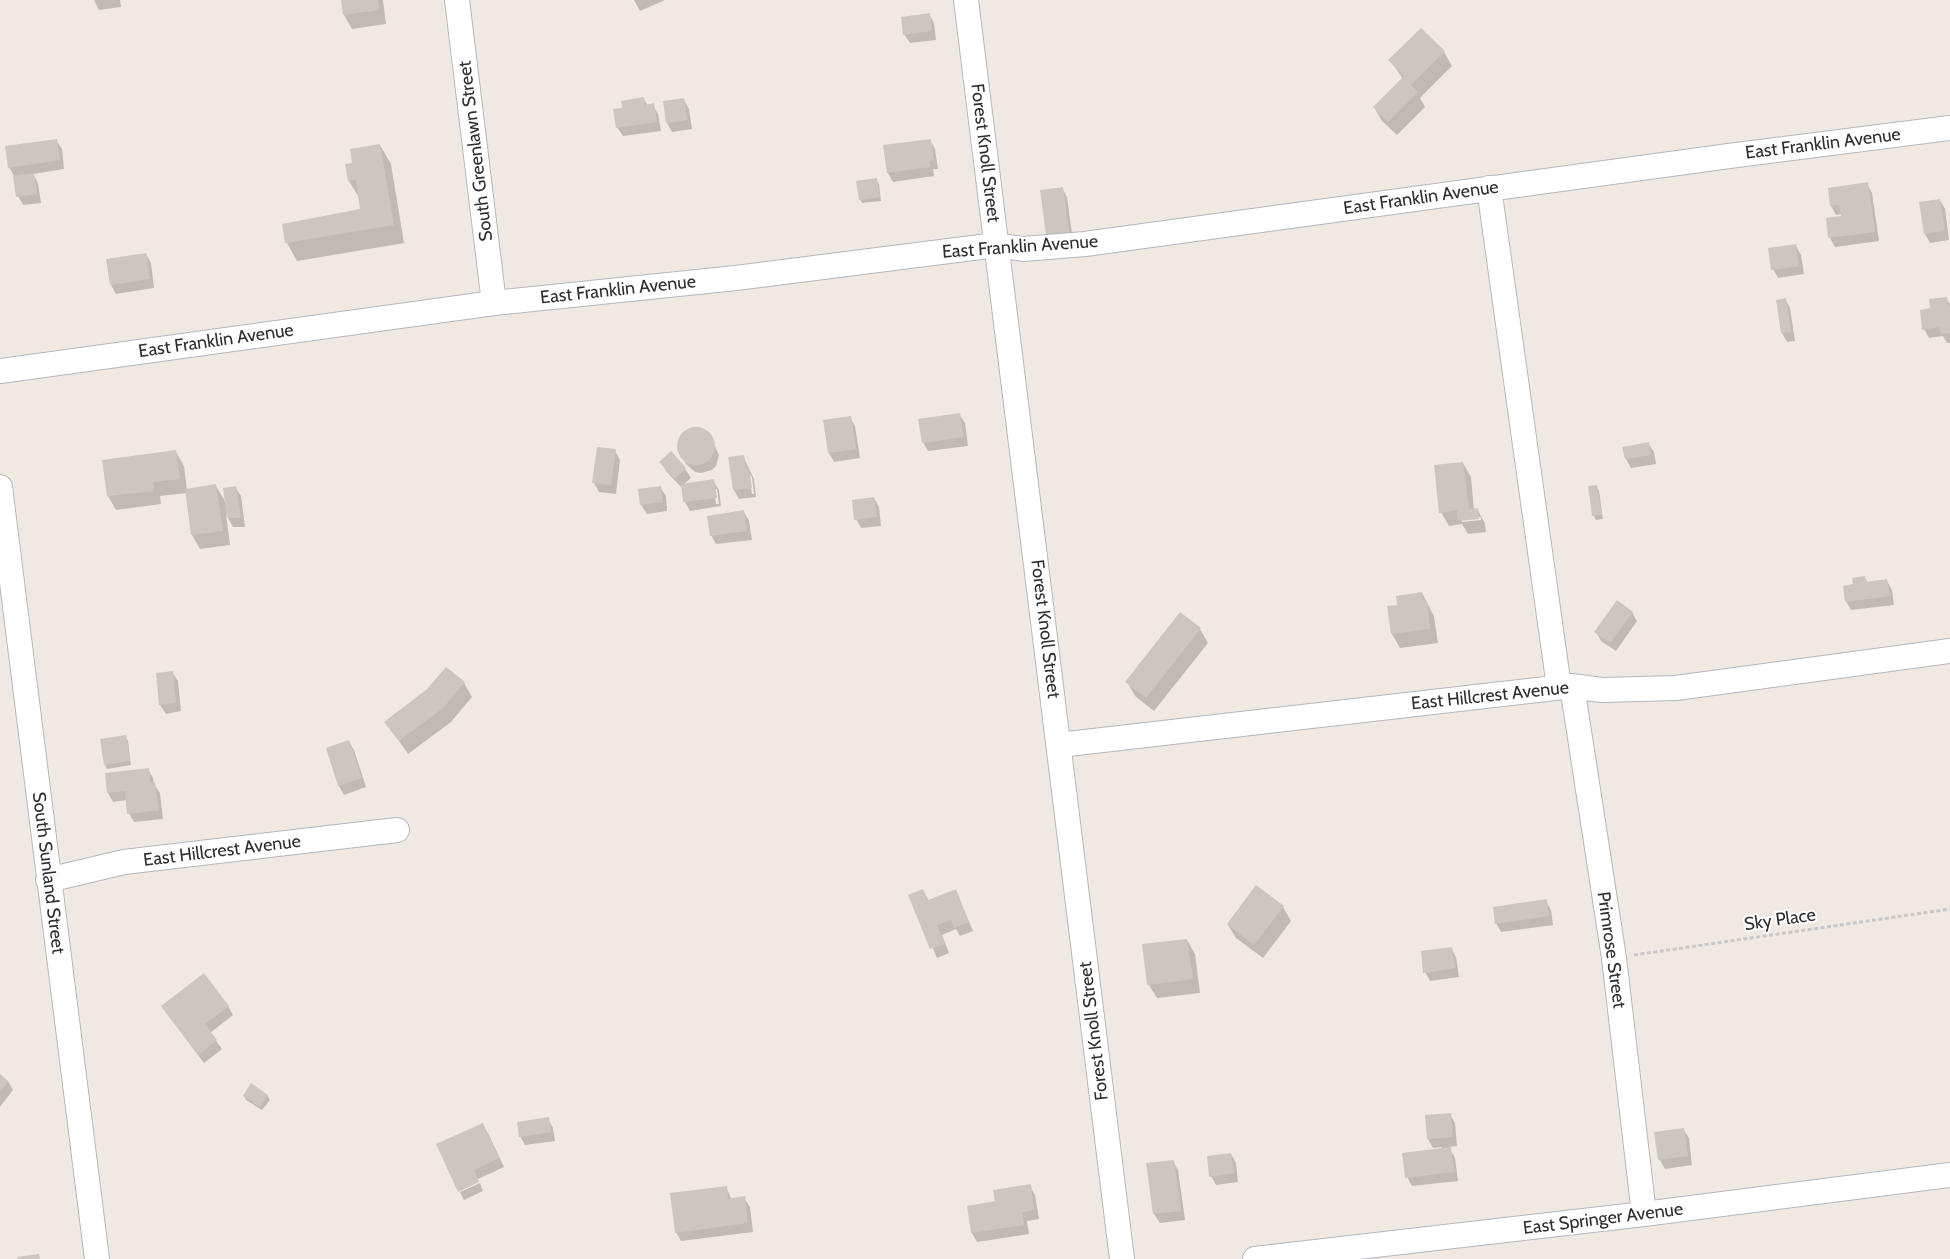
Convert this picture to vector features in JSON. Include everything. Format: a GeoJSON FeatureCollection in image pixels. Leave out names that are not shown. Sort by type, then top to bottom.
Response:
{"type":"FeatureCollection","features":[{"type":"Feature","properties":{"kind":"street","name":"South Greenlawn Street"},"geometry":{"type":"LineString","coordinates":[[457,0],[494,303]]}},
{"type":"Feature","properties":{"kind":"street","name":"Forest Knoll Street"},"geometry":{"type":"LineString","coordinates":[[966,0],[1122,1259]]}},
{"type":"Feature","properties":{"kind":"street","name":"East Franklin Avenue"},"geometry":{"type":"LineString","coordinates":[[0,371],[494,303],[736,278],[996,245],[1023,249],[1085,244],[1489,188],[1950,128]]}},
{"type":"Feature","properties":{"kind":"street","name":"Primrose Street"},"geometry":{"type":"LineString","coordinates":[[1489,188],[1566,687],[1614,958],[1644,1214]]}},
{"type":"Feature","properties":{"kind":"street","name":"South Sunland Street"},"geometry":{"type":"LineString","coordinates":[[0,487],[97,1259]]}},
{"type":"Feature","properties":{"kind":"street","name":"East Hillcrest Avenue"},"geometry":{"type":"LineString","coordinates":[[1059,745],[1566,687],[1602,690],[1676,688],[1950,652]]}},
{"type":"Feature","properties":{"kind":"street","name":"East Hillcrest Avenue"},"geometry":{"type":"LineString","coordinates":[[48,880],[124,862],[398,830]]}},
{"type":"Feature","properties":{"kind":"street","name":"East Springer Avenue"},"geometry":{"type":"LineString","coordinates":[[1255,1259],[1644,1214],[1950,1175]]}},
{"type":"Feature","properties":{"kind":"path","name":"Sky Place"},"geometry":{"type":"LineString","coordinates":[[1614,958],[1950,909]]}},
{"type":"Feature","properties":{"kind":"building"},"geometry":{"type":"Polygon","coordinates":[[[341,0],[378,0],[379,10],[343,15],[341,0]]]}},
{"type":"Feature","properties":{"kind":"building"},"geometry":{"type":"Polygon","coordinates":[[[930,13],[932,31],[903,35],[901,17],[930,13]]]}},
{"type":"Feature","properties":{"kind":"building"},"geometry":{"type":"Polygon","coordinates":[[[1421,28],[1445,51],[1411,85],[1418,92],[1388,122],[1373,107],[1404,76],[1388,60],[1421,28]]]}},
{"type":"Feature","properties":{"kind":"building"},"geometry":{"type":"Polygon","coordinates":[[[644,97],[645,105],[654,103],[657,122],[616,128],[613,109],[622,108],[621,101],[644,97]]]}},
{"type":"Feature","properties":{"kind":"building"},"geometry":{"type":"Polygon","coordinates":[[[684,98],[687,120],[666,123],[663,101],[684,98]]]}},
{"type":"Feature","properties":{"kind":"building"},"geometry":{"type":"Polygon","coordinates":[[[57,139],[60,160],[8,168],[5,146],[57,139]]]}},
{"type":"Feature","properties":{"kind":"building"},"geometry":{"type":"Polygon","coordinates":[[[931,139],[934,160],[929,161],[930,167],[887,173],[883,145],[931,139]]]}},
{"type":"Feature","properties":{"kind":"building"},"geometry":{"type":"Polygon","coordinates":[[[380,144],[394,225],[285,243],[282,224],[360,209],[356,180],[348,181],[345,164],[352,163],[350,149],[380,144]]]}},
{"type":"Feature","properties":{"kind":"building"},"geometry":{"type":"Polygon","coordinates":[[[34,173],[37,194],[16,197],[13,176],[34,173]]]}},
{"type":"Feature","properties":{"kind":"building"},"geometry":{"type":"Polygon","coordinates":[[[877,178],[880,197],[859,200],[856,181],[877,178]]]}},
{"type":"Feature","properties":{"kind":"building"},"geometry":{"type":"Polygon","coordinates":[[[1868,182],[1875,232],[1828,238],[1826,218],[1841,216],[1839,205],[1830,206],[1828,188],[1868,182]]]}},
{"type":"Feature","properties":{"kind":"building"},"geometry":{"type":"Polygon","coordinates":[[[1063,187],[1069,232],[1046,235],[1040,190],[1063,187]]]}},
{"type":"Feature","properties":{"kind":"building"},"geometry":{"type":"Polygon","coordinates":[[[1940,199],[1945,231],[1924,234],[1919,202],[1940,199]]]}},
{"type":"Feature","properties":{"kind":"building"},"geometry":{"type":"Polygon","coordinates":[[[1796,244],[1799,266],[1771,270],[1768,248],[1796,244]]]}},
{"type":"Feature","properties":{"kind":"building"},"geometry":{"type":"Polygon","coordinates":[[[146,253],[150,279],[110,285],[106,259],[146,253]]]}},
{"type":"Feature","properties":{"kind":"building"},"geometry":{"type":"Polygon","coordinates":[[[1947,297],[1948,306],[1950,306],[1950,333],[1941,334],[1939,327],[1922,330],[1920,310],[1930,308],[1929,299],[1947,297]]]}},
{"type":"Feature","properties":{"kind":"building"},"geometry":{"type":"Polygon","coordinates":[[[1786,298],[1791,332],[1781,333],[1776,300],[1786,298]]]}},
{"type":"Feature","properties":{"kind":"building"},"geometry":{"type":"Polygon","coordinates":[[[960,413],[964,437],[922,443],[918,419],[960,413]]]}},
{"type":"Feature","properties":{"kind":"building"},"geometry":{"type":"Polygon","coordinates":[[[851,416],[856,449],[828,453],[823,420],[851,416]]]}},
{"type":"Feature","properties":{"kind":"building"},"geometry":{"type":"Polygon","coordinates":[[[696,427],[709,433],[715,446],[709,459],[696,465],[683,459],[677,446],[683,433],[696,427]]]}},
{"type":"Feature","properties":{"kind":"building"},"geometry":{"type":"Polygon","coordinates":[[[1649,442],[1651,455],[1625,459],[1622,447],[1649,442]]]}},
{"type":"Feature","properties":{"kind":"building"},"geometry":{"type":"Polygon","coordinates":[[[597,447],[616,449],[611,485],[592,483],[597,447]]]}},
{"type":"Feature","properties":{"kind":"building"},"geometry":{"type":"Polygon","coordinates":[[[176,450],[180,479],[153,482],[154,491],[107,496],[102,460],[176,450]]]}},
{"type":"Feature","properties":{"kind":"building"},"geometry":{"type":"Polygon","coordinates":[[[671,451],[686,468],[675,479],[659,462],[671,451]]]}},
{"type":"Feature","properties":{"kind":"building"},"geometry":{"type":"Polygon","coordinates":[[[744,455],[746,469],[749,469],[752,488],[733,490],[728,457],[744,455]]]}},
{"type":"Feature","properties":{"kind":"building"},"geometry":{"type":"Polygon","coordinates":[[[1463,462],[1469,509],[1478,508],[1479,519],[1458,521],[1457,510],[1439,513],[1434,465],[1463,462]]]}},
{"type":"Feature","properties":{"kind":"building"},"geometry":{"type":"Polygon","coordinates":[[[714,479],[717,498],[683,502],[681,484],[714,479]]]}},
{"type":"Feature","properties":{"kind":"building"},"geometry":{"type":"Polygon","coordinates":[[[216,484],[223,531],[191,535],[185,489],[216,484]]]}},
{"type":"Feature","properties":{"kind":"building"},"geometry":{"type":"Polygon","coordinates":[[[1597,485],[1602,515],[1592,516],[1588,486],[1597,485]]]}},
{"type":"Feature","properties":{"kind":"building"},"geometry":{"type":"Polygon","coordinates":[[[236,486],[241,518],[227,518],[223,488],[236,486]]]}},
{"type":"Feature","properties":{"kind":"building"},"geometry":{"type":"Polygon","coordinates":[[[661,486],[663,502],[640,505],[638,489],[661,486]]]}},
{"type":"Feature","properties":{"kind":"building"},"geometry":{"type":"Polygon","coordinates":[[[874,497],[877,517],[854,520],[852,500],[874,497]]]}},
{"type":"Feature","properties":{"kind":"building"},"geometry":{"type":"Polygon","coordinates":[[[744,510],[747,531],[710,536],[707,516],[744,510]]]}},
{"type":"Feature","properties":{"kind":"building"},"geometry":{"type":"Polygon","coordinates":[[[1865,576],[1866,582],[1887,579],[1890,596],[1845,602],[1843,586],[1853,584],[1852,578],[1865,576]]]}},
{"type":"Feature","properties":{"kind":"building"},"geometry":{"type":"Polygon","coordinates":[[[1422,592],[1423,601],[1427,601],[1430,629],[1391,634],[1387,606],[1397,605],[1396,596],[1422,592]]]}},
{"type":"Feature","properties":{"kind":"building"},"geometry":{"type":"Polygon","coordinates":[[[1617,600],[1633,612],[1610,643],[1594,632],[1617,600]]]}},
{"type":"Feature","properties":{"kind":"building"},"geometry":{"type":"Polygon","coordinates":[[[1180,612],[1201,628],[1146,698],[1125,682],[1180,612]]]}},
{"type":"Feature","properties":{"kind":"building"},"geometry":{"type":"Polygon","coordinates":[[[446,667],[465,682],[443,708],[399,741],[384,722],[427,689],[446,667]]]}},
{"type":"Feature","properties":{"kind":"building"},"geometry":{"type":"Polygon","coordinates":[[[173,671],[176,703],[159,705],[156,673],[173,671]]]}},
{"type":"Feature","properties":{"kind":"building"},"geometry":{"type":"Polygon","coordinates":[[[126,735],[130,761],[104,765],[100,739],[126,735]]]}},
{"type":"Feature","properties":{"kind":"building"},"geometry":{"type":"Polygon","coordinates":[[[349,740],[362,778],[338,786],[326,748],[349,740]]]}},
{"type":"Feature","properties":{"kind":"building"},"geometry":{"type":"Polygon","coordinates":[[[149,768],[150,783],[155,782],[159,810],[127,814],[125,791],[107,793],[105,773],[149,768]]]}},
{"type":"Feature","properties":{"kind":"building"},"geometry":{"type":"Polygon","coordinates":[[[1256,885],[1284,906],[1254,945],[1227,924],[1256,885]]]}},
{"type":"Feature","properties":{"kind":"building"},"geometry":{"type":"Polygon","coordinates":[[[923,889],[928,900],[956,889],[969,922],[954,928],[951,920],[937,925],[945,944],[930,949],[908,895],[923,889]]]}},
{"type":"Feature","properties":{"kind":"building"},"geometry":{"type":"Polygon","coordinates":[[[1547,899],[1549,916],[1495,924],[1493,907],[1547,899]]]}},
{"type":"Feature","properties":{"kind":"building"},"geometry":{"type":"Polygon","coordinates":[[[1187,939],[1193,979],[1147,985],[1142,944],[1187,939]]]}},
{"type":"Feature","properties":{"kind":"building"},"geometry":{"type":"Polygon","coordinates":[[[1452,947],[1455,968],[1423,973],[1421,951],[1452,947]]]}},
{"type":"Feature","properties":{"kind":"building"},"geometry":{"type":"Polygon","coordinates":[[[204,973],[229,1006],[205,1024],[217,1040],[198,1055],[161,1006],[204,973]]]}},
{"type":"Feature","properties":{"kind":"building"},"geometry":{"type":"Polygon","coordinates":[[[0,1074],[8,1081],[0,1092],[0,1074]]]}},
{"type":"Feature","properties":{"kind":"building"},"geometry":{"type":"Polygon","coordinates":[[[251,1083],[268,1095],[260,1107],[243,1096],[251,1083]]]}},
{"type":"Feature","properties":{"kind":"building"},"geometry":{"type":"Polygon","coordinates":[[[1451,1113],[1453,1137],[1427,1139],[1425,1115],[1451,1113]]]}},
{"type":"Feature","properties":{"kind":"building"},"geometry":{"type":"Polygon","coordinates":[[[549,1117],[551,1132],[519,1137],[517,1122],[549,1117]]]}},
{"type":"Feature","properties":{"kind":"building"},"geometry":{"type":"Polygon","coordinates":[[[483,1123],[499,1158],[474,1170],[479,1182],[458,1192],[436,1144],[483,1123]]]}},
{"type":"Feature","properties":{"kind":"building"},"geometry":{"type":"Polygon","coordinates":[[[1684,1128],[1688,1156],[1658,1160],[1654,1132],[1684,1128]]]}},
{"type":"Feature","properties":{"kind":"building"},"geometry":{"type":"Polygon","coordinates":[[[1451,1147],[1454,1172],[1405,1178],[1402,1153],[1451,1147]]]}},
{"type":"Feature","properties":{"kind":"building"},"geometry":{"type":"Polygon","coordinates":[[[1231,1153],[1234,1173],[1209,1177],[1207,1156],[1231,1153]]]}},
{"type":"Feature","properties":{"kind":"building"},"geometry":{"type":"Polygon","coordinates":[[[1174,1160],[1181,1211],[1153,1214],[1146,1163],[1174,1160]]]}},
{"type":"Feature","properties":{"kind":"building"},"geometry":{"type":"Polygon","coordinates":[[[1031,1184],[1034,1210],[1022,1212],[1024,1225],[971,1233],[967,1206],[995,1201],[993,1190],[1031,1184]]]}},
{"type":"Feature","properties":{"kind":"building"},"geometry":{"type":"Polygon","coordinates":[[[727,1186],[728,1199],[745,1196],[748,1223],[675,1233],[670,1193],[727,1186]]]}},
{"type":"Feature","properties":{"kind":"building"},"geometry":{"type":"Polygon","coordinates":[[[39,1254],[40,1259],[18,1259],[17,1257],[39,1254]]]}}]}
